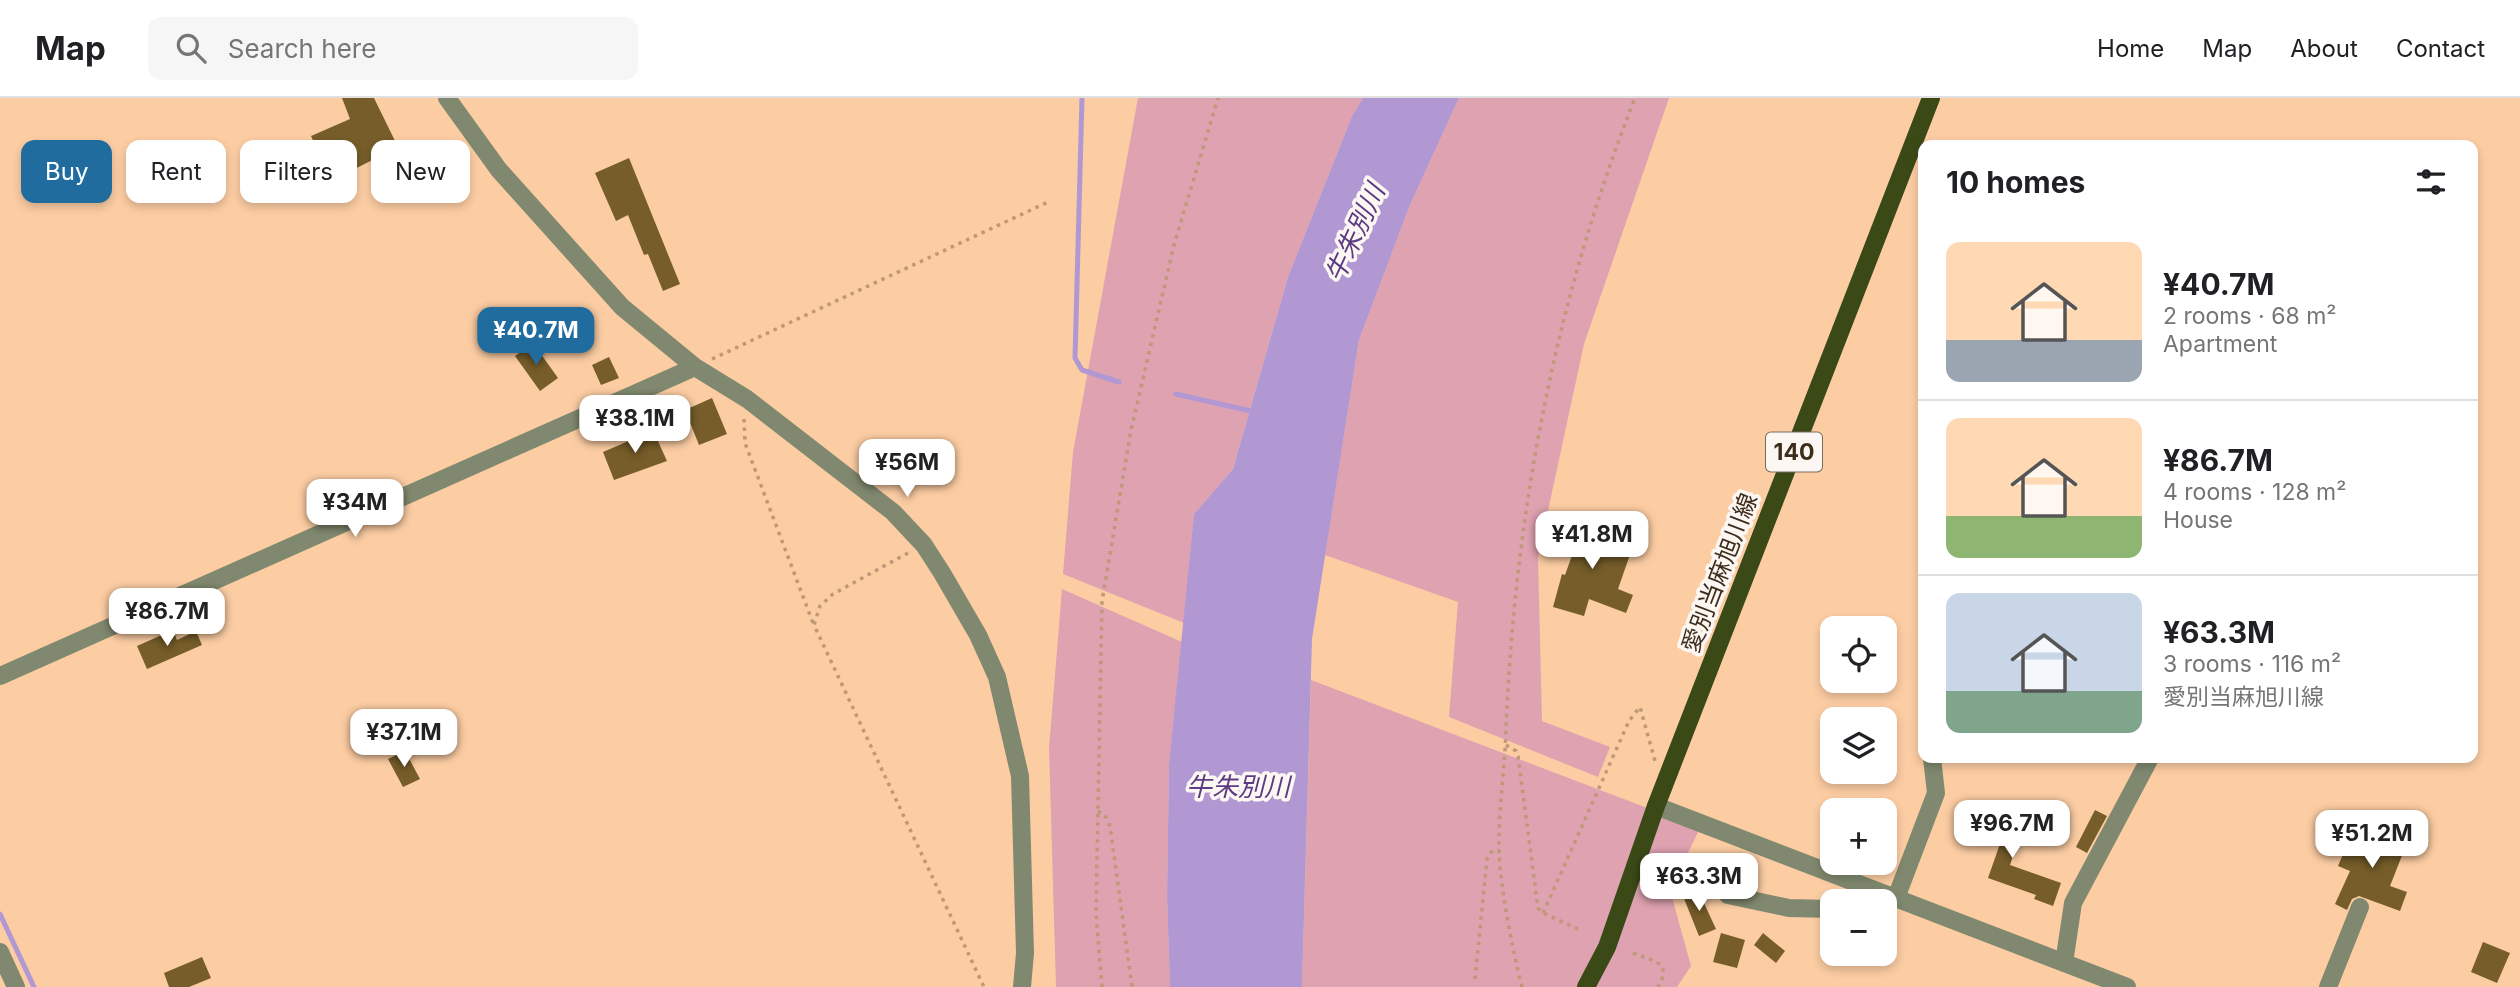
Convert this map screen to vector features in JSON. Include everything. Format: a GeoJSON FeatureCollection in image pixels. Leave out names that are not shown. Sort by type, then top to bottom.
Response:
{"type":"FeatureCollection","features":[{"type":"Feature","properties":{"kind":"main road","name":"愛別当麻旭川線"},"geometry":{"type":"LineString","coordinates":[[1586,987],[1607,947],[1656,806],[1931,98]]}},
{"type":"Feature","properties":{"kind":"street"},"geometry":{"type":"LineString","coordinates":[[447,98],[499,170],[622,307],[695,367],[747,400],[893,512],[923,545],[978,635],[997,677],[1008,719],[1020,776],[1025,953],[1022,987]]}},
{"type":"Feature","properties":{"kind":"street"},"geometry":{"type":"LineString","coordinates":[[0,676],[695,367]]}},
{"type":"Feature","properties":{"kind":"street"},"geometry":{"type":"LineString","coordinates":[[1897,895],[1936,793],[1933,763]]}},
{"type":"Feature","properties":{"kind":"street"},"geometry":{"type":"LineString","coordinates":[[2064,963],[2073,903],[2147,763]]}},
{"type":"Feature","properties":{"kind":"street"},"geometry":{"type":"LineString","coordinates":[[1656,806],[1871,889]]}},
{"type":"Feature","properties":{"kind":"street"},"geometry":{"type":"LineString","coordinates":[[1728,895],[1789,908],[1820,909]]}},
{"type":"Feature","properties":{"kind":"street"},"geometry":{"type":"LineString","coordinates":[[1897,898],[2127,987]]}},
{"type":"Feature","properties":{"kind":"street"},"geometry":{"type":"LineString","coordinates":[[2328,987],[2360,907]]}},
{"type":"Feature","properties":{"kind":"street"},"geometry":{"type":"LineString","coordinates":[[0,952],[16,987]]}},
{"type":"Feature","properties":{"kind":"path"},"geometry":{"type":"LineString","coordinates":[[1102,987],[1096,913],[1102,601],[1131,430],[1174,245],[1218,98]]}},
{"type":"Feature","properties":{"kind":"path"},"geometry":{"type":"LineString","coordinates":[[1522,987],[1503,888],[1499,850],[1510,651],[1530,474],[1570,294],[1595,210],[1635,98]]}},
{"type":"Feature","properties":{"kind":"path"},"geometry":{"type":"LineString","coordinates":[[695,367],[1048,201]]}},
{"type":"Feature","properties":{"kind":"path"},"geometry":{"type":"LineString","coordinates":[[747,400],[745,443],[814,625],[984,987]]}},
{"type":"Feature","properties":{"kind":"path"},"geometry":{"type":"LineString","coordinates":[[814,625],[820,606],[833,594],[923,545]]}},
{"type":"Feature","properties":{"kind":"path"},"geometry":{"type":"LineString","coordinates":[[1543,913],[1629,721],[1640,707],[1656,762]]}},
{"type":"Feature","properties":{"kind":"path"},"geometry":{"type":"LineString","coordinates":[[1506,745],[1516,751],[1518,756],[1536,901],[1543,913],[1578,929]]}},
{"type":"Feature","properties":{"kind":"path"},"geometry":{"type":"LineString","coordinates":[[1098,811],[1105,815],[1110,826],[1132,987]]}},
{"type":"Feature","properties":{"kind":"path"},"geometry":{"type":"LineString","coordinates":[[1475,979],[1487,859],[1491,852],[1499,850]]}},
{"type":"Feature","properties":{"kind":"path"},"geometry":{"type":"LineString","coordinates":[[1633,953],[1661,965],[1664,969],[1658,987]]}},
{"type":"Feature","properties":{"kind":"shaded area"},"geometry":{"type":"Polygon","coordinates":[[[1138,98],[1363,98],[1352,116],[1288,277],[1233,469],[1194,514],[1184,623],[1063,574],[1073,452],[1138,98]]]}},
{"type":"Feature","properties":{"kind":"shaded area"},"geometry":{"type":"Polygon","coordinates":[[[1459,98],[1669,98],[1584,344],[1538,557],[1542,721],[1610,747],[1598,777],[1449,717],[1458,602],[1325,555],[1359,340],[1410,205],[1459,98]]]}},
{"type":"Feature","properties":{"kind":"shaded area"},"geometry":{"type":"Polygon","coordinates":[[[1062,589],[1182,642],[1169,764],[1167,896],[1170,987],[1056,987],[1049,748],[1062,589]]]}},
{"type":"Feature","properties":{"kind":"shaded area"},"geometry":{"type":"Polygon","coordinates":[[[1311,680],[1700,828],[1670,890],[1691,966],[1677,987],[1302,987],[1311,680]]]}},
{"type":"Feature","properties":{"kind":"water","name":"牛朱別川"},"geometry":{"type":"Polygon","coordinates":[[[1363,98],[1459,98],[1410,205],[1359,340],[1312,639],[1302,987],[1170,987],[1167,896],[1169,764],[1194,514],[1233,469],[1288,277],[1352,116],[1363,98]]]}},
{"type":"Feature","properties":{"kind":"building"},"geometry":{"type":"Polygon","coordinates":[[[342,98],[374,98],[395,140],[371,140],[371,161],[357,168],[357,140],[313,140],[311,136],[350,119],[342,98]]]}},
{"type":"Feature","properties":{"kind":"building"},"geometry":{"type":"Polygon","coordinates":[[[629,158],[680,284],[663,291],[648,254],[644,255],[628,215],[616,221],[595,173],[629,158]]]}},
{"type":"Feature","properties":{"kind":"building"},"geometry":{"type":"Polygon","coordinates":[[[533,343],[558,378],[540,391],[515,356],[533,343]]]}},
{"type":"Feature","properties":{"kind":"building"},"geometry":{"type":"Polygon","coordinates":[[[609,357],[619,378],[601,385],[592,365],[609,357]]]}},
{"type":"Feature","properties":{"kind":"building"},"geometry":{"type":"Polygon","coordinates":[[[712,398],[727,434],[699,445],[685,410],[712,398]]]}},
{"type":"Feature","properties":{"kind":"building"},"geometry":{"type":"Polygon","coordinates":[[[652,428],[667,461],[614,480],[603,452],[652,428]]]}},
{"type":"Feature","properties":{"kind":"building"},"geometry":{"type":"Polygon","coordinates":[[[1556,522],[1633,546],[1618,589],[1633,595],[1626,613],[1589,599],[1584,616],[1553,607],[1562,574],[1565,575],[1575,547],[1551,540],[1556,522]]]}},
{"type":"Feature","properties":{"kind":"building"},"geometry":{"type":"Polygon","coordinates":[[[173,630],[177,640],[196,631],[202,645],[147,669],[137,646],[173,630]]]}},
{"type":"Feature","properties":{"kind":"building"},"geometry":{"type":"Polygon","coordinates":[[[405,751],[420,779],[403,787],[388,759],[405,751]]]}},
{"type":"Feature","properties":{"kind":"building"},"geometry":{"type":"Polygon","coordinates":[[[2095,810],[2107,816],[2087,853],[2076,847],[2095,810]]]}},
{"type":"Feature","properties":{"kind":"building"},"geometry":{"type":"Polygon","coordinates":[[[1971,811],[2022,829],[2010,865],[2061,883],[2053,906],[2034,899],[2036,895],[1988,878],[2001,841],[1965,828],[1971,811]]]}},
{"type":"Feature","properties":{"kind":"building"},"geometry":{"type":"Polygon","coordinates":[[[2355,827],[2390,842],[2392,837],[2407,843],[2390,886],[2407,892],[2400,911],[2359,896],[2352,899],[2347,910],[2335,904],[2350,871],[2338,866],[2355,827]]]}},
{"type":"Feature","properties":{"kind":"building"},"geometry":{"type":"Polygon","coordinates":[[[1697,888],[1716,929],[1699,936],[1683,896],[1697,888]]]}},
{"type":"Feature","properties":{"kind":"building"},"geometry":{"type":"Polygon","coordinates":[[[1721,933],[1745,940],[1737,968],[1713,962],[1721,933]]]}},
{"type":"Feature","properties":{"kind":"building"},"geometry":{"type":"Polygon","coordinates":[[[1763,933],[1785,951],[1776,963],[1754,945],[1763,933]]]}},
{"type":"Feature","properties":{"kind":"building"},"geometry":{"type":"Polygon","coordinates":[[[2483,942],[2510,953],[2497,983],[2471,972],[2483,942]]]}},
{"type":"Feature","properties":{"kind":"building"},"geometry":{"type":"Polygon","coordinates":[[[202,957],[211,978],[189,987],[169,987],[164,973],[202,957]]]}},
{"type":"Feature","properties":{"kind":"waterway"},"geometry":{"type":"LineString","coordinates":[[1082,98],[1075,358],[1082,370],[1119,382]]}},
{"type":"Feature","properties":{"kind":"waterway"},"geometry":{"type":"LineString","coordinates":[[1176,394],[1255,412]]}},
{"type":"Feature","properties":{"kind":"waterway"},"geometry":{"type":"LineString","coordinates":[[0,914],[34,987]]}}]}
